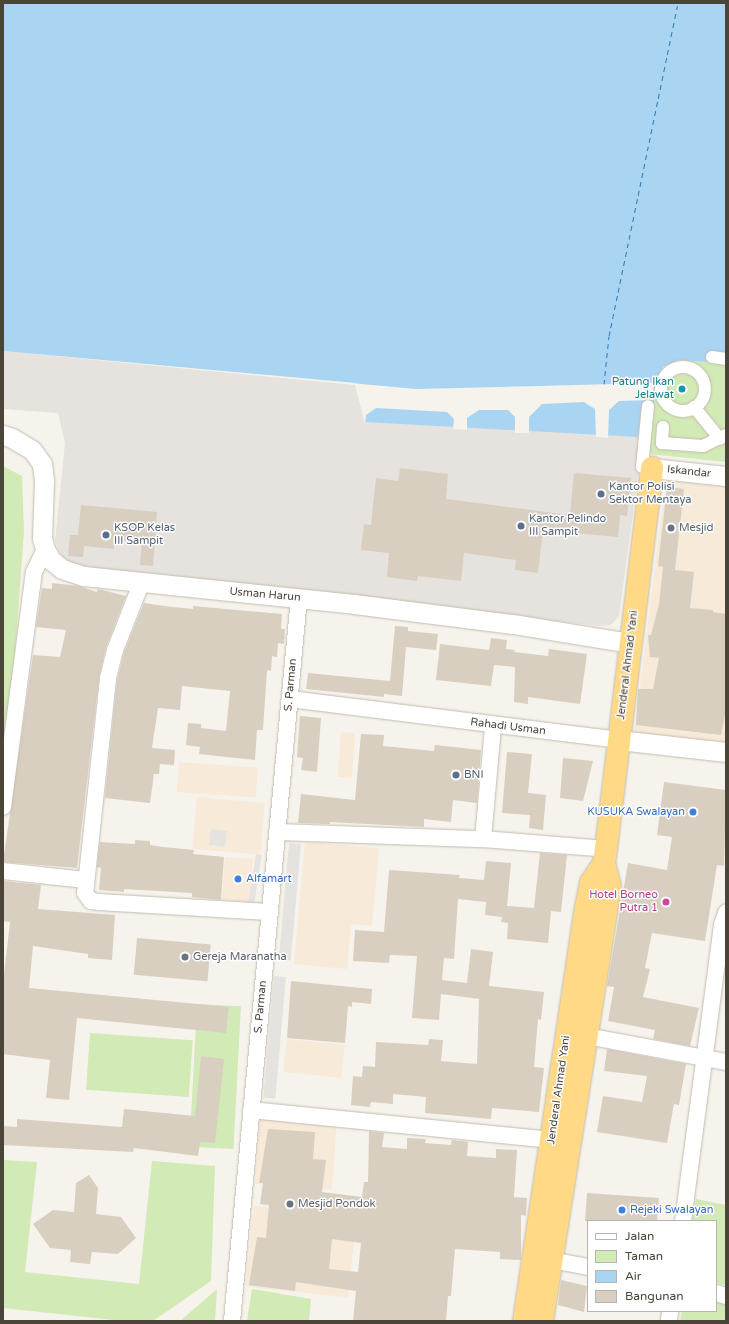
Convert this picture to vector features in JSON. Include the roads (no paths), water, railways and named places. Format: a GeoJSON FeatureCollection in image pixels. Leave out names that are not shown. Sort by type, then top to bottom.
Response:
{"type":"FeatureCollection","features":[{"type":"Feature","properties":{"kind":"highway","name":"Jenderal Ahmad Yani"},"geometry":{"type":"LineString","coordinates":[[524,1321],[542,1258],[587,1036],[610,887],[605,856],[630,643],[647,467]]}},
{"type":"Feature","properties":{"kind":"highway","name":"Jenderal Ahmad Yani"},"geometry":{"type":"LineString","coordinates":[[542,1321],[542,1258],[552,1140],[585,913],[591,883],[605,856]]}},
{"type":"Feature","properties":{"kind":"street"},"geometry":{"type":"LineString","coordinates":[[712,357],[726,359]]}},
{"type":"Feature","properties":{"kind":"street"},"geometry":{"type":"LineString","coordinates":[[647,467],[648,406]]}},
{"type":"Feature","properties":{"kind":"street"},"geometry":{"type":"LineString","coordinates":[[663,427],[662,443],[693,447],[723,437],[694,407]]}},
{"type":"Feature","properties":{"kind":"street"},"geometry":{"type":"LineString","coordinates":[[3,435],[12,438],[32,450],[42,464],[44,481],[42,538],[45,549],[34,572],[3,807]]}},
{"type":"Feature","properties":{"kind":"street","name":"Iskandar"},"geometry":{"type":"LineString","coordinates":[[647,467],[726,476]]}},
{"type":"Feature","properties":{"kind":"street","name":"Usman Harun"},"geometry":{"type":"LineString","coordinates":[[45,549],[52,560],[69,571],[84,576],[141,584],[299,598],[513,624],[630,643]]}},
{"type":"Feature","properties":{"kind":"street"},"geometry":{"type":"LineString","coordinates":[[141,584],[115,650],[108,679],[85,893],[91,901],[269,912]]}},
{"type":"Feature","properties":{"kind":"street","name":"S. Parman"},"geometry":{"type":"LineString","coordinates":[[232,1321],[299,598]]}},
{"type":"Feature","properties":{"kind":"street","name":"Rahadi Usman"},"geometry":{"type":"LineString","coordinates":[[290,699],[493,726],[726,752]]}},
{"type":"Feature","properties":{"kind":"street"},"geometry":{"type":"LineString","coordinates":[[483,839],[493,726]]}},
{"type":"Feature","properties":{"kind":"street"},"geometry":{"type":"LineString","coordinates":[[278,832],[483,839],[605,856]]}},
{"type":"Feature","properties":{"kind":"street"},"geometry":{"type":"LineString","coordinates":[[3,871],[86,880]]}},
{"type":"Feature","properties":{"kind":"street"},"geometry":{"type":"LineString","coordinates":[[683,1220],[706,1058],[722,925],[726,913]]}},
{"type":"Feature","properties":{"kind":"street"},"geometry":{"type":"LineString","coordinates":[[587,1036],[726,1062]]}},
{"type":"Feature","properties":{"kind":"street"},"geometry":{"type":"LineString","coordinates":[[252,1110],[552,1140]]}},
{"type":"Feature","properties":{"kind":"street"},"geometry":{"type":"LineString","coordinates":[[542,1258],[587,1267]]}},
{"type":"Feature","properties":{"kind":"water"},"geometry":{"type":"Polygon","coordinates":[[[3,3],[726,3],[726,355],[708,353],[706,362],[679,360],[663,367],[655,383],[654,403],[642,403],[638,437],[365,422],[366,415],[356,383],[3,351],[3,3]]]}},
{"type":"Feature","properties":{"kind":"place","name":"Patung Ikan Jelawat"},"geometry":{"type":"Point","coordinates":[682,389]}},
{"type":"Feature","properties":{"kind":"place","name":"Kantor Polisi Sektor Mentaya"},"geometry":{"type":"Point","coordinates":[601,494]}},
{"type":"Feature","properties":{"kind":"place","name":"Kantor Pelindo III Sampit"},"geometry":{"type":"Point","coordinates":[521,526]}},
{"type":"Feature","properties":{"kind":"place","name":"Mesjid"},"geometry":{"type":"Point","coordinates":[671,528]}},
{"type":"Feature","properties":{"kind":"place","name":"KSOP Kelas III Sampit"},"geometry":{"type":"Point","coordinates":[106,535]}},
{"type":"Feature","properties":{"kind":"place","name":"BNI"},"geometry":{"type":"Point","coordinates":[456,775]}},
{"type":"Feature","properties":{"kind":"place","name":"KUSUKA Swalayan"},"geometry":{"type":"Point","coordinates":[693,812]}},
{"type":"Feature","properties":{"kind":"place","name":"Alfamart"},"geometry":{"type":"Point","coordinates":[238,879]}},
{"type":"Feature","properties":{"kind":"place","name":"Hotel Borneo Putra 1"},"geometry":{"type":"Point","coordinates":[666,902]}},
{"type":"Feature","properties":{"kind":"place","name":"Gereja Maranatha"},"geometry":{"type":"Point","coordinates":[185,957]}},
{"type":"Feature","properties":{"kind":"place","name":"Mesjid Pondok"},"geometry":{"type":"Point","coordinates":[290,1204]}},
{"type":"Feature","properties":{"kind":"place","name":"Rejeki Swalayan"},"geometry":{"type":"Point","coordinates":[622,1210]}}]}
